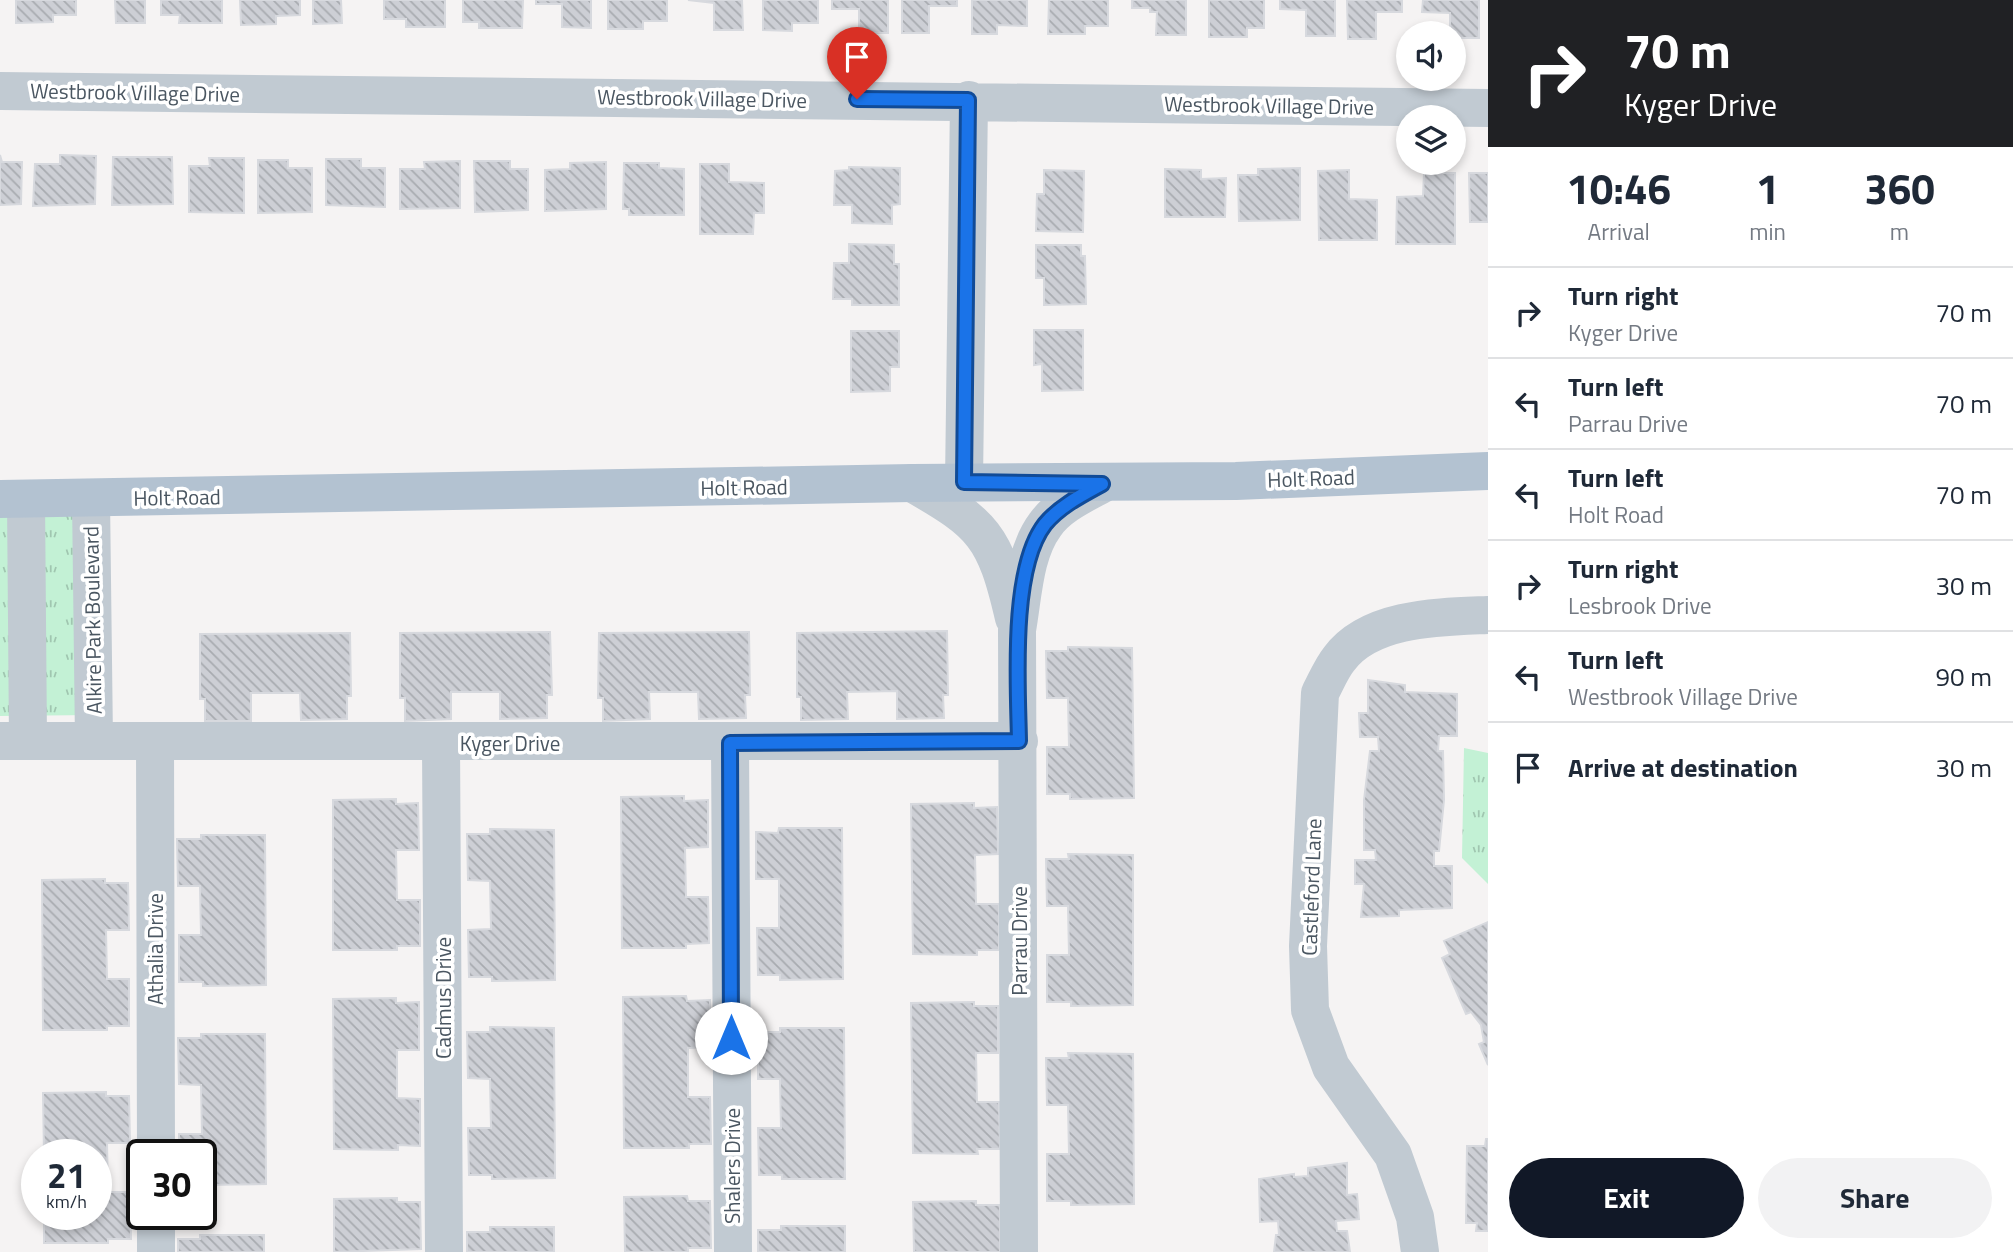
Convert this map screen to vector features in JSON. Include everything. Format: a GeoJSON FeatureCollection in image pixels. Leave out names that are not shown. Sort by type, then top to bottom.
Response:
{"type":"FeatureCollection","features":[{"type":"Feature","properties":{"kind":"main road","name":"Holt Road"},"geometry":{"type":"LineString","coordinates":[[13,499],[964,482],[1102,484],[1488,471]]}},
{"type":"Feature","properties":{"kind":"street","name":"Westbrook Village Drive"},"geometry":{"type":"LineString","coordinates":[[0,91],[1488,108]]}},
{"type":"Feature","properties":{"kind":"street"},"geometry":{"type":"LineString","coordinates":[[964,482],[968,100]]}},
{"type":"Feature","properties":{"kind":"street","name":"Parrau Drive"},"geometry":{"type":"LineString","coordinates":[[912,483],[959,510],[985,533],[996,551],[1006,581],[1017,630],[1019,1252]]}},
{"type":"Feature","properties":{"kind":"street","name":"Parrau Drive"},"geometry":{"type":"LineString","coordinates":[[1017,630],[1033,551],[1044,525],[1067,504],[1102,484]]}},
{"type":"Feature","properties":{"kind":"street","name":"Alkire Park Boulevard"},"geometry":{"type":"LineString","coordinates":[[91,498],[94,741]]}},
{"type":"Feature","properties":{"kind":"street"},"geometry":{"type":"LineString","coordinates":[[13,499],[14,741]]}},
{"type":"Feature","properties":{"kind":"street","name":"Castleford Lane"},"geometry":{"type":"LineString","coordinates":[[1420,1252],[1415,1217],[1393,1155],[1331,1067],[1318,1039],[1310,1010],[1308,946],[1320,693],[1339,658],[1360,639],[1392,627],[1426,619],[1488,615]]}},
{"type":"Feature","properties":{"kind":"street","name":"Kyger Drive"},"geometry":{"type":"LineString","coordinates":[[14,741],[1019,741]]}},
{"type":"Feature","properties":{"kind":"street","name":"Athalia Drive"},"geometry":{"type":"LineString","coordinates":[[155,742],[156,1139]]}},
{"type":"Feature","properties":{"kind":"street","name":"Cadmus Drive"},"geometry":{"type":"LineString","coordinates":[[442,743],[444,1252]]}},
{"type":"Feature","properties":{"kind":"street","name":"Shalers Drive"},"geometry":{"type":"LineString","coordinates":[[730,743],[733,1252]]}},
{"type":"Feature","properties":{"kind":"street"},"geometry":{"type":"LineString","coordinates":[[156,1230],[156,1252]]}},
{"type":"Feature","properties":{"kind":"green space"},"geometry":{"type":"Polygon","coordinates":[[[91,498],[93,715],[0,716],[0,499],[91,498]]]}},
{"type":"Feature","properties":{"kind":"green space"},"geometry":{"type":"Polygon","coordinates":[[[1464,748],[1488,753],[1488,884],[1462,858],[1464,748]]]}},
{"type":"Feature","properties":{"kind":"building"},"geometry":{"type":"Polygon","coordinates":[[[16,0],[76,0],[76,15],[53,15],[53,22],[16,23],[16,0]]]}},
{"type":"Feature","properties":{"kind":"building"},"geometry":{"type":"Polygon","coordinates":[[[115,0],[145,0],[145,23],[116,23],[115,0]]]}},
{"type":"Feature","properties":{"kind":"building"},"geometry":{"type":"Polygon","coordinates":[[[161,0],[222,0],[222,23],[179,23],[180,15],[161,15],[161,0]]]}},
{"type":"Feature","properties":{"kind":"building"},"geometry":{"type":"Polygon","coordinates":[[[240,0],[300,0],[300,15],[276,16],[276,24],[241,25],[240,0]]]}},
{"type":"Feature","properties":{"kind":"building"},"geometry":{"type":"Polygon","coordinates":[[[313,0],[341,0],[342,23],[313,24],[313,0]]]}},
{"type":"Feature","properties":{"kind":"building"},"geometry":{"type":"Polygon","coordinates":[[[384,0],[445,0],[445,27],[406,27],[406,19],[384,19],[384,0]]]}},
{"type":"Feature","properties":{"kind":"building"},"geometry":{"type":"Polygon","coordinates":[[[463,0],[523,0],[522,28],[479,28],[479,22],[463,22],[463,0]]]}},
{"type":"Feature","properties":{"kind":"building"},"geometry":{"type":"Polygon","coordinates":[[[536,0],[591,0],[591,28],[562,27],[562,4],[536,4],[536,0]]]}},
{"type":"Feature","properties":{"kind":"building"},"geometry":{"type":"Polygon","coordinates":[[[608,0],[667,0],[667,21],[643,21],[643,29],[608,29],[608,0]]]}},
{"type":"Feature","properties":{"kind":"building"},"geometry":{"type":"Polygon","coordinates":[[[688,0],[742,0],[743,30],[714,30],[714,3],[688,0]]]}},
{"type":"Feature","properties":{"kind":"building"},"geometry":{"type":"Polygon","coordinates":[[[763,0],[818,0],[818,23],[792,23],[792,31],[763,30],[763,0]]]}},
{"type":"Feature","properties":{"kind":"building"},"geometry":{"type":"Polygon","coordinates":[[[832,0],[888,0],[888,33],[859,33],[859,9],[832,9],[832,0]]]}},
{"type":"Feature","properties":{"kind":"building"},"geometry":{"type":"Polygon","coordinates":[[[902,0],[957,0],[957,6],[929,6],[929,33],[902,33],[902,0]]]}},
{"type":"Feature","properties":{"kind":"building"},"geometry":{"type":"Polygon","coordinates":[[[972,0],[1027,0],[1027,26],[997,25],[997,34],[972,34],[972,0]]]}},
{"type":"Feature","properties":{"kind":"building"},"geometry":{"type":"Polygon","coordinates":[[[1049,0],[1108,0],[1108,26],[1085,26],[1085,34],[1048,34],[1049,0]]]}},
{"type":"Feature","properties":{"kind":"building"},"geometry":{"type":"Polygon","coordinates":[[[1132,0],[1186,0],[1186,35],[1156,35],[1157,12],[1150,12],[1150,8],[1132,8],[1132,0]]]}},
{"type":"Feature","properties":{"kind":"building"},"geometry":{"type":"Polygon","coordinates":[[[1209,0],[1264,0],[1264,28],[1247,28],[1247,37],[1209,37],[1209,0]]]}},
{"type":"Feature","properties":{"kind":"building"},"geometry":{"type":"Polygon","coordinates":[[[1280,0],[1335,0],[1335,36],[1306,36],[1306,10],[1280,9],[1280,0]]]}},
{"type":"Feature","properties":{"kind":"building"},"geometry":{"type":"Polygon","coordinates":[[[1347,0],[1402,0],[1402,12],[1376,12],[1376,39],[1348,39],[1347,0]]]}},
{"type":"Feature","properties":{"kind":"building"},"geometry":{"type":"Polygon","coordinates":[[[1423,0],[1479,0],[1479,38],[1466,38],[1466,21],[1450,21],[1450,13],[1422,12],[1423,0]]]}},
{"type":"Feature","properties":{"kind":"building"},"geometry":{"type":"Polygon","coordinates":[[[0,155],[2,162],[22,162],[21,204],[0,205],[0,155]]]}},
{"type":"Feature","properties":{"kind":"building"},"geometry":{"type":"Polygon","coordinates":[[[60,155],[96,156],[95,204],[33,206],[35,164],[60,164],[60,155]]]}},
{"type":"Feature","properties":{"kind":"building"},"geometry":{"type":"Polygon","coordinates":[[[113,157],[172,157],[173,204],[112,205],[113,157]]]}},
{"type":"Feature","properties":{"kind":"building"},"geometry":{"type":"Polygon","coordinates":[[[209,158],[244,158],[244,213],[189,212],[189,166],[210,166],[209,158]]]}},
{"type":"Feature","properties":{"kind":"building"},"geometry":{"type":"Polygon","coordinates":[[[326,159],[361,159],[361,168],[385,168],[385,207],[326,205],[326,159]]]}},
{"type":"Feature","properties":{"kind":"building"},"geometry":{"type":"Polygon","coordinates":[[[258,160],[288,160],[288,168],[312,168],[312,212],[258,213],[258,160]]]}},
{"type":"Feature","properties":{"kind":"building"},"geometry":{"type":"Polygon","coordinates":[[[460,161],[460,208],[400,209],[400,169],[425,169],[424,162],[460,161]]]}},
{"type":"Feature","properties":{"kind":"building"},"geometry":{"type":"Polygon","coordinates":[[[474,161],[510,161],[510,169],[528,169],[528,210],[475,212],[474,161]]]}},
{"type":"Feature","properties":{"kind":"building"},"geometry":{"type":"Polygon","coordinates":[[[606,162],[606,209],[545,211],[545,170],[570,169],[570,163],[606,162]]]}},
{"type":"Feature","properties":{"kind":"building"},"geometry":{"type":"Polygon","coordinates":[[[624,163],[659,163],[659,168],[684,169],[684,215],[629,215],[629,209],[623,209],[624,163]]]}},
{"type":"Feature","properties":{"kind":"building"},"geometry":{"type":"Polygon","coordinates":[[[700,164],[729,164],[729,182],[764,183],[764,213],[754,213],[753,234],[700,234],[700,164]]]}},
{"type":"Feature","properties":{"kind":"building"},"geometry":{"type":"Polygon","coordinates":[[[849,167],[900,168],[900,204],[892,205],[892,224],[852,223],[852,205],[834,205],[835,171],[849,170],[849,167]]]}},
{"type":"Feature","properties":{"kind":"building"},"geometry":{"type":"Polygon","coordinates":[[[1300,168],[1300,220],[1239,221],[1238,175],[1258,175],[1258,169],[1300,168]]]}},
{"type":"Feature","properties":{"kind":"building"},"geometry":{"type":"Polygon","coordinates":[[[1165,169],[1201,170],[1201,179],[1226,178],[1225,217],[1165,217],[1165,169]]]}},
{"type":"Feature","properties":{"kind":"building"},"geometry":{"type":"Polygon","coordinates":[[[1044,170],[1084,171],[1083,232],[1036,231],[1037,194],[1044,194],[1044,170]]]}},
{"type":"Feature","properties":{"kind":"building"},"geometry":{"type":"Polygon","coordinates":[[[1349,170],[1349,199],[1377,200],[1377,240],[1319,240],[1318,171],[1349,170]]]}},
{"type":"Feature","properties":{"kind":"building"},"geometry":{"type":"Polygon","coordinates":[[[1469,173],[1488,173],[1488,222],[1470,222],[1469,173]]]}},
{"type":"Feature","properties":{"kind":"building"},"geometry":{"type":"Polygon","coordinates":[[[1424,175],[1455,175],[1455,244],[1396,244],[1397,197],[1423,196],[1424,175]]]}},
{"type":"Feature","properties":{"kind":"building"},"geometry":{"type":"Polygon","coordinates":[[[849,244],[894,245],[894,264],[899,264],[899,305],[852,305],[852,299],[833,299],[834,263],[849,263],[849,244]]]}},
{"type":"Feature","properties":{"kind":"building"},"geometry":{"type":"Polygon","coordinates":[[[1036,245],[1081,245],[1081,256],[1085,256],[1086,304],[1044,305],[1044,278],[1036,278],[1036,245]]]}},
{"type":"Feature","properties":{"kind":"building"},"geometry":{"type":"Polygon","coordinates":[[[1034,330],[1083,330],[1083,390],[1042,391],[1042,364],[1034,365],[1034,330]]]}},
{"type":"Feature","properties":{"kind":"building"},"geometry":{"type":"Polygon","coordinates":[[[851,331],[899,331],[899,367],[890,367],[890,391],[851,392],[851,331]]]}},
{"type":"Feature","properties":{"kind":"building"},"geometry":{"type":"Polygon","coordinates":[[[947,631],[948,695],[943,695],[944,718],[897,719],[897,691],[847,692],[848,719],[801,720],[801,697],[797,697],[797,633],[947,631]]]}},
{"type":"Feature","properties":{"kind":"building"},"geometry":{"type":"Polygon","coordinates":[[[550,632],[552,695],[547,695],[547,718],[500,719],[500,692],[451,692],[451,719],[405,721],[405,698],[400,698],[400,633],[550,632]]]}},
{"type":"Feature","properties":{"kind":"building"},"geometry":{"type":"Polygon","coordinates":[[[749,632],[750,695],[745,695],[746,718],[699,719],[698,692],[649,692],[650,719],[603,721],[603,698],[598,698],[599,633],[749,632]]]}},
{"type":"Feature","properties":{"kind":"building"},"geometry":{"type":"Polygon","coordinates":[[[350,633],[351,696],[347,696],[347,719],[301,720],[300,693],[251,693],[251,721],[205,721],[205,699],[200,699],[200,634],[350,633]]]}},
{"type":"Feature","properties":{"kind":"building"},"geometry":{"type":"Polygon","coordinates":[[[1068,647],[1132,648],[1134,798],[1070,799],[1070,794],[1047,794],[1047,747],[1069,747],[1068,698],[1047,698],[1046,651],[1068,651],[1068,647]]]}},
{"type":"Feature","properties":{"kind":"building"},"geometry":{"type":"Polygon","coordinates":[[[1368,680],[1405,685],[1405,692],[1457,694],[1457,736],[1439,736],[1438,751],[1443,751],[1444,800],[1439,851],[1434,851],[1434,866],[1452,866],[1452,908],[1399,910],[1399,916],[1361,917],[1364,884],[1355,884],[1355,860],[1376,860],[1375,850],[1364,850],[1364,800],[1370,751],[1379,751],[1378,737],[1360,737],[1359,713],[1368,713],[1368,680]]]}},
{"type":"Feature","properties":{"kind":"building"},"geometry":{"type":"Polygon","coordinates":[[[684,796],[684,801],[708,800],[708,847],[685,848],[686,897],[708,897],[709,943],[686,944],[686,948],[622,948],[621,797],[684,796]]]}},
{"type":"Feature","properties":{"kind":"building"},"geometry":{"type":"Polygon","coordinates":[[[396,799],[396,804],[418,803],[419,850],[396,850],[397,900],[420,900],[420,946],[397,946],[397,950],[333,950],[333,800],[396,799]]]}},
{"type":"Feature","properties":{"kind":"building"},"geometry":{"type":"Polygon","coordinates":[[[974,803],[974,808],[997,807],[998,854],[975,855],[976,904],[999,904],[999,950],[977,950],[977,955],[913,954],[911,804],[974,803]]]}},
{"type":"Feature","properties":{"kind":"building"},"geometry":{"type":"Polygon","coordinates":[[[779,828],[842,828],[843,979],[780,980],[780,975],[758,975],[757,928],[779,928],[779,879],[756,879],[756,832],[778,833],[779,828]]]}},
{"type":"Feature","properties":{"kind":"building"},"geometry":{"type":"Polygon","coordinates":[[[490,829],[554,830],[555,980],[492,981],[492,977],[469,977],[468,930],[491,929],[490,881],[468,880],[467,834],[490,834],[490,829]]]}},
{"type":"Feature","properties":{"kind":"building"},"geometry":{"type":"Polygon","coordinates":[[[201,835],[265,835],[266,985],[203,986],[203,982],[179,982],[179,935],[201,935],[200,886],[178,886],[177,839],[201,839],[201,835]]]}},
{"type":"Feature","properties":{"kind":"building"},"geometry":{"type":"Polygon","coordinates":[[[1068,854],[1133,855],[1133,1005],[1071,1006],[1071,1002],[1047,1002],[1047,955],[1069,955],[1068,906],[1047,906],[1046,859],[1069,859],[1068,854]]]}},
{"type":"Feature","properties":{"kind":"building"},"geometry":{"type":"Polygon","coordinates":[[[105,879],[105,883],[128,883],[129,930],[106,930],[107,979],[129,979],[129,1026],[107,1026],[107,1030],[43,1030],[42,880],[105,879]]]}},
{"type":"Feature","properties":{"kind":"building"},"geometry":{"type":"Polygon","coordinates":[[[1488,922],[1488,1065],[1479,1044],[1484,1042],[1481,1025],[1471,1012],[1466,1014],[1442,958],[1450,954],[1444,941],[1488,922]]]}},
{"type":"Feature","properties":{"kind":"building"},"geometry":{"type":"Polygon","coordinates":[[[686,996],[687,1001],[710,1000],[710,1047],[688,1048],[688,1097],[710,1097],[711,1144],[689,1144],[689,1148],[624,1148],[623,997],[686,996]]]}},
{"type":"Feature","properties":{"kind":"building"},"geometry":{"type":"Polygon","coordinates":[[[396,998],[396,1003],[419,1002],[419,1050],[397,1050],[397,1098],[420,1099],[420,1146],[398,1145],[398,1150],[334,1149],[333,999],[396,998]]]}},
{"type":"Feature","properties":{"kind":"building"},"geometry":{"type":"Polygon","coordinates":[[[974,1002],[974,1006],[998,1006],[998,1053],[976,1053],[977,1102],[999,1102],[1000,1149],[977,1149],[978,1154],[913,1153],[911,1003],[974,1002]]]}},
{"type":"Feature","properties":{"kind":"building"},"geometry":{"type":"Polygon","coordinates":[[[490,1027],[554,1028],[555,1178],[492,1179],[492,1175],[469,1175],[468,1128],[491,1128],[490,1079],[468,1078],[467,1032],[490,1032],[490,1027]]]}},
{"type":"Feature","properties":{"kind":"building"},"geometry":{"type":"Polygon","coordinates":[[[780,1028],[844,1028],[845,1179],[782,1179],[782,1175],[759,1175],[758,1128],[781,1128],[780,1079],[758,1079],[758,1032],[780,1032],[780,1028]]]}},
{"type":"Feature","properties":{"kind":"building"},"geometry":{"type":"Polygon","coordinates":[[[201,1034],[265,1034],[266,1184],[217,1185],[217,1139],[179,1139],[179,1134],[202,1134],[201,1085],[179,1084],[178,1038],[201,1038],[201,1034]]]}},
{"type":"Feature","properties":{"kind":"building"},"geometry":{"type":"Polygon","coordinates":[[[1068,1053],[1133,1054],[1134,1204],[1071,1205],[1071,1201],[1047,1201],[1047,1154],[1069,1154],[1068,1105],[1047,1105],[1046,1058],[1069,1058],[1068,1053]]]}},
{"type":"Feature","properties":{"kind":"building"},"geometry":{"type":"Polygon","coordinates":[[[106,1092],[106,1096],[129,1096],[130,1139],[126,1139],[126,1143],[112,1143],[112,1139],[44,1139],[43,1093],[106,1092]]]}},
{"type":"Feature","properties":{"kind":"building"},"geometry":{"type":"Polygon","coordinates":[[[1486,1139],[1488,1231],[1476,1231],[1477,1223],[1466,1223],[1467,1146],[1485,1146],[1486,1139]]]}},
{"type":"Feature","properties":{"kind":"building"},"geometry":{"type":"Polygon","coordinates":[[[1347,1163],[1347,1195],[1357,1194],[1359,1219],[1336,1221],[1337,1231],[1347,1231],[1350,1252],[1274,1252],[1276,1235],[1279,1235],[1278,1221],[1260,1222],[1259,1179],[1294,1174],[1294,1177],[1308,1176],[1308,1168],[1347,1163]]]}},
{"type":"Feature","properties":{"kind":"building"},"geometry":{"type":"Polygon","coordinates":[[[112,1192],[126,1192],[126,1230],[131,1230],[131,1239],[108,1239],[108,1243],[44,1243],[44,1230],[112,1230],[112,1192]]]}},
{"type":"Feature","properties":{"kind":"building"},"geometry":{"type":"Polygon","coordinates":[[[687,1196],[688,1201],[710,1201],[711,1248],[688,1248],[688,1252],[625,1252],[624,1197],[687,1196]]]}},
{"type":"Feature","properties":{"kind":"building"},"geometry":{"type":"Polygon","coordinates":[[[397,1198],[397,1202],[420,1202],[421,1249],[334,1252],[334,1199],[397,1198]]]}},
{"type":"Feature","properties":{"kind":"building"},"geometry":{"type":"Polygon","coordinates":[[[976,1201],[976,1205],[1000,1205],[1000,1252],[914,1252],[913,1202],[976,1201]]]}},
{"type":"Feature","properties":{"kind":"building"},"geometry":{"type":"Polygon","coordinates":[[[781,1226],[845,1226],[845,1252],[758,1252],[758,1230],[781,1230],[781,1226]]]}},
{"type":"Feature","properties":{"kind":"building"},"geometry":{"type":"Polygon","coordinates":[[[490,1227],[554,1227],[554,1252],[467,1252],[467,1232],[490,1232],[490,1227]]]}},
{"type":"Feature","properties":{"kind":"building"},"geometry":{"type":"Polygon","coordinates":[[[200,1235],[264,1235],[264,1252],[178,1252],[178,1239],[200,1239],[200,1235]]]}},
{"type":"Feature","properties":{"kind":"route"},"geometry":{"type":"LineString","coordinates":[[731,1038],[730,743],[1019,741],[1017,630],[1033,551],[1044,525],[1067,504],[1102,484],[964,482],[968,100],[857,99]]}}]}
